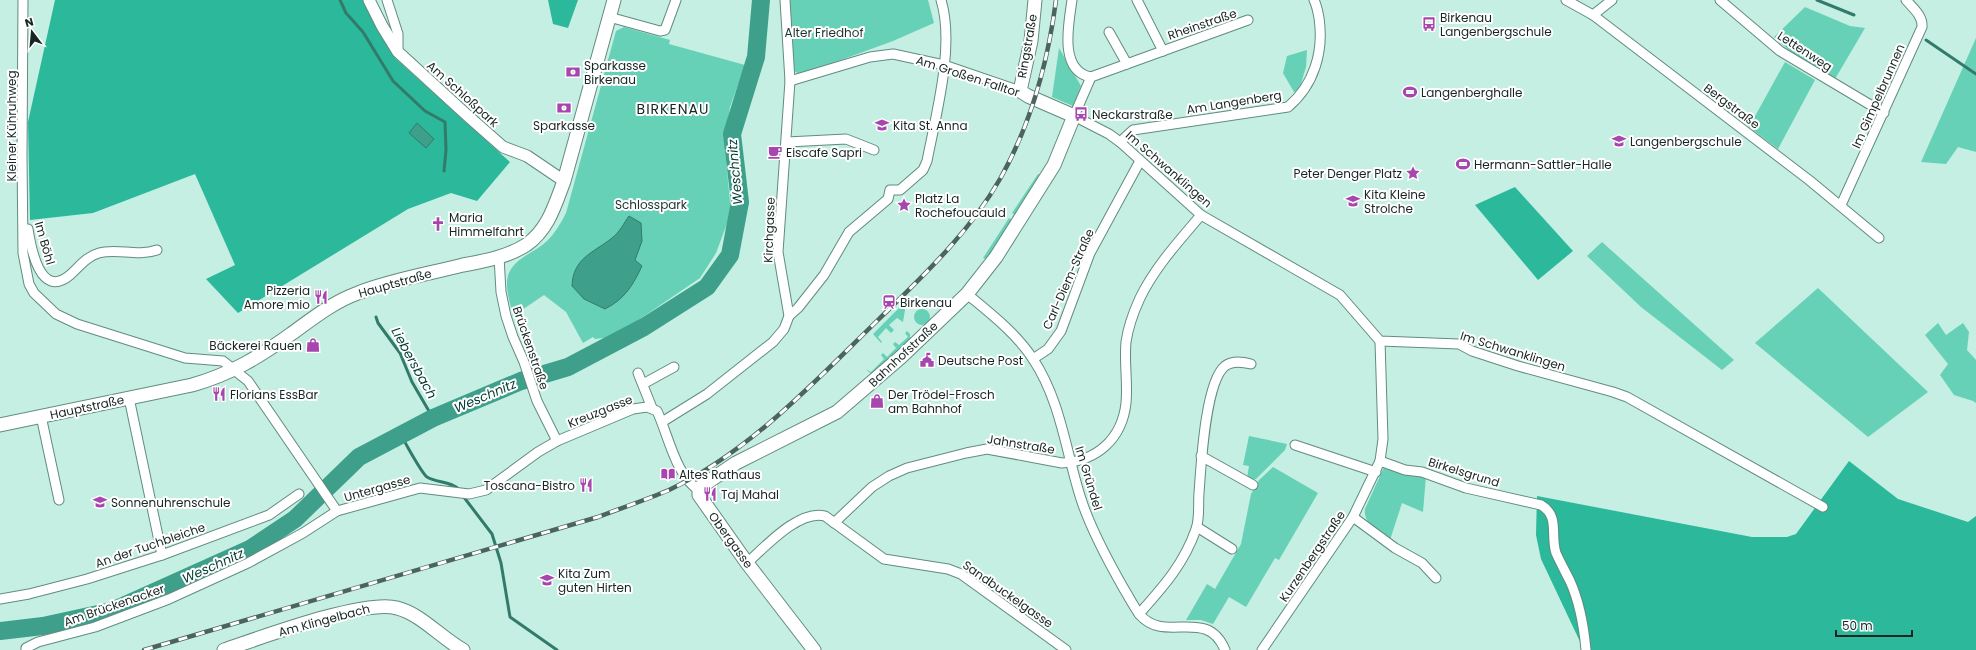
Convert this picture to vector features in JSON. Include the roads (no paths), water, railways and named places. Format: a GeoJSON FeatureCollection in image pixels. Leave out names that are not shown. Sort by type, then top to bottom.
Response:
{"type":"FeatureCollection","features":[{"type":"Feature","properties":{"kind":"main road","name":"Hauptstraße"},"geometry":{"type":"LineString","coordinates":[[0,425],[192,385],[236,370],[253,360],[317,315],[356,293],[411,277],[499,257],[518,249],[538,235],[554,209],[564,181],[614,0]]}},
{"type":"Feature","properties":{"kind":"main road","name":"Ringstraße"},"geometry":{"type":"LineString","coordinates":[[1020,91],[1030,41],[1035,0]]}},
{"type":"Feature","properties":{"kind":"main road","name":"Am Großen Falltor"},"geometry":{"type":"LineString","coordinates":[[1020,91],[1074,116]]}},
{"type":"Feature","properties":{"kind":"main road","name":"Bahnhofstraße"},"geometry":{"type":"LineString","coordinates":[[699,490],[703,485],[736,464],[837,412],[901,357],[967,294],[996,257],[1054,165],[1074,116]]}},
{"type":"Feature","properties":{"kind":"main road","name":"Obergasse"},"geometry":{"type":"LineString","coordinates":[[699,490],[699,495],[747,563],[814,650]]}},
{"type":"Feature","properties":{"kind":"main road","name":"Am Klingelbach"},"geometry":{"type":"LineString","coordinates":[[224,650],[330,617],[372,606],[398,608],[410,614],[463,650]]}},
{"type":"Feature","properties":{"kind":"street","name":"Kleiner Kühruhweg"},"geometry":{"type":"LineString","coordinates":[[23,0],[23,253],[29,284],[34,293],[56,314],[77,324],[185,358],[224,361],[236,370]]}},
{"type":"Feature","properties":{"kind":"street","name":"Am Schloßpark"},"geometry":{"type":"LineString","coordinates":[[369,0],[382,26],[398,52],[503,147],[528,156],[564,181]]}},
{"type":"Feature","properties":{"kind":"street"},"geometry":{"type":"LineString","coordinates":[[387,0],[398,34],[398,52]]}},
{"type":"Feature","properties":{"kind":"street"},"geometry":{"type":"LineString","coordinates":[[609,17],[660,31],[665,30],[676,0]]}},
{"type":"Feature","properties":{"kind":"street","name":"Kirchgasse"},"geometry":{"type":"LineString","coordinates":[[785,0],[790,81],[787,142],[778,252],[789,316]]}},
{"type":"Feature","properties":{"kind":"street"},"geometry":{"type":"LineString","coordinates":[[662,422],[700,399],[773,342],[784,329],[789,316],[798,308],[824,275],[846,241],[849,232],[888,200],[890,190],[900,190],[923,170],[928,161],[944,66],[945,20],[941,0]]}},
{"type":"Feature","properties":{"kind":"street"},"geometry":{"type":"LineString","coordinates":[[1072,0],[1067,41],[1068,49],[1077,69],[1083,74],[1091,77],[1074,116]]}},
{"type":"Feature","properties":{"kind":"street","name":"Rheinstraße"},"geometry":{"type":"LineString","coordinates":[[1137,0],[1163,50]]}},
{"type":"Feature","properties":{"kind":"street","name":"Am Langenberg"},"geometry":{"type":"LineString","coordinates":[[1120,142],[1132,130],[1288,107],[1304,90],[1317,66],[1321,32],[1314,0]]}},
{"type":"Feature","properties":{"kind":"street","name":"Bergstraße"},"geometry":{"type":"LineString","coordinates":[[1566,0],[1593,15],[1842,206],[1879,238]]}},
{"type":"Feature","properties":{"kind":"street"},"geometry":{"type":"LineString","coordinates":[[1593,15],[1612,0]]}},
{"type":"Feature","properties":{"kind":"street","name":"Lettenweg"},"geometry":{"type":"LineString","coordinates":[[1720,0],[1780,51],[1884,113]]}},
{"type":"Feature","properties":{"kind":"street","name":"Im Gimpelbrunnen"},"geometry":{"type":"LineString","coordinates":[[1842,206],[1922,27],[1922,19],[1906,0]]}},
{"type":"Feature","properties":{"kind":"street","name":"Rheinstraße"},"geometry":{"type":"LineString","coordinates":[[1091,77],[1248,20]]}},
{"type":"Feature","properties":{"kind":"street"},"geometry":{"type":"LineString","coordinates":[[1110,32],[1127,64]]}},
{"type":"Feature","properties":{"kind":"street","name":"Am Großen Falltor"},"geometry":{"type":"LineString","coordinates":[[790,81],[881,54],[901,55],[944,66],[1020,91]]}},
{"type":"Feature","properties":{"kind":"street","name":"Im Schwanklingen"},"geometry":{"type":"LineString","coordinates":[[1074,116],[1109,134],[1120,142],[1201,215],[1340,295],[1380,341],[1459,344],[1472,351],[1518,366],[1627,397],[1823,507]]}},
{"type":"Feature","properties":{"kind":"street"},"geometry":{"type":"LineString","coordinates":[[787,142],[846,140],[874,150]]}},
{"type":"Feature","properties":{"kind":"street","name":"Carl-Diem-Straße"},"geometry":{"type":"LineString","coordinates":[[1034,359],[1048,349],[1061,331],[1090,253],[1140,161]]}},
{"type":"Feature","properties":{"kind":"street","name":"Im Böhl"},"geometry":{"type":"LineString","coordinates":[[24,210],[31,245],[40,271],[45,278],[52,281],[67,277],[86,260],[98,253],[113,251],[145,254],[157,250]]}},
{"type":"Feature","properties":{"kind":"street","name":"Jahnstraße"},"geometry":{"type":"LineString","coordinates":[[834,523],[872,487],[889,476],[907,468],[958,454],[987,449],[1051,462],[1072,462],[1104,448],[1117,433],[1126,403],[1126,342],[1140,299],[1163,260],[1201,215]]}},
{"type":"Feature","properties":{"kind":"street","name":"Brückenstraße"},"geometry":{"type":"LineString","coordinates":[[499,257],[501,292],[513,338],[524,362],[537,401],[557,441]]}},
{"type":"Feature","properties":{"kind":"street","name":"Im Gründel"},"geometry":{"type":"LineString","coordinates":[[967,294],[1005,325],[1034,359],[1053,399],[1072,462],[1081,500],[1096,534],[1139,614],[1145,620],[1153,624],[1176,628],[1202,627],[1216,634],[1225,650]]}},
{"type":"Feature","properties":{"kind":"street","name":"Kurzenbergstraße"},"geometry":{"type":"LineString","coordinates":[[1262,650],[1354,517],[1376,472],[1380,461],[1383,439],[1380,341]]}},
{"type":"Feature","properties":{"kind":"street"},"geometry":{"type":"LineString","coordinates":[[1139,614],[1174,574],[1197,527],[1201,456],[1211,395],[1217,378],[1225,366],[1239,361],[1251,364]]}},
{"type":"Feature","properties":{"kind":"street","name":"Kreuzgasse"},"geometry":{"type":"LineString","coordinates":[[643,384],[674,367]]}},
{"type":"Feature","properties":{"kind":"street","name":"Untergasse"},"geometry":{"type":"LineString","coordinates":[[236,370],[248,381],[337,511],[420,488],[468,494],[486,490],[538,452],[557,441]]}},
{"type":"Feature","properties":{"kind":"street","name":"Kreuzgasse"},"geometry":{"type":"LineString","coordinates":[[638,373],[652,408],[657,412],[662,422]]}},
{"type":"Feature","properties":{"kind":"street"},"geometry":{"type":"LineString","coordinates":[[129,398],[162,555]]}},
{"type":"Feature","properties":{"kind":"street","name":"Kreuzgasse"},"geometry":{"type":"LineString","coordinates":[[557,441],[633,409],[652,408]]}},
{"type":"Feature","properties":{"kind":"street"},"geometry":{"type":"LineString","coordinates":[[41,416],[60,500]]}},
{"type":"Feature","properties":{"kind":"street","name":"Obergasse"},"geometry":{"type":"LineString","coordinates":[[662,422],[674,456],[694,487],[699,490]]}},
{"type":"Feature","properties":{"kind":"street"},"geometry":{"type":"LineString","coordinates":[[1295,445],[1376,472]]}},
{"type":"Feature","properties":{"kind":"street"},"geometry":{"type":"LineString","coordinates":[[1201,456],[1253,485]]}},
{"type":"Feature","properties":{"kind":"street","name":"Birkelsgrund"},"geometry":{"type":"LineString","coordinates":[[1380,461],[1405,470],[1422,472],[1466,488],[1541,505],[1549,510],[1554,521],[1556,552],[1575,596],[1585,639],[1586,650]]}},
{"type":"Feature","properties":{"kind":"street","name":"An der Tuchbleiche"},"geometry":{"type":"LineString","coordinates":[[0,599],[29,594],[162,555],[269,515],[300,494]]}},
{"type":"Feature","properties":{"kind":"street","name":"Am Brückenacker"},"geometry":{"type":"LineString","coordinates":[[26,650],[26,648],[38,642],[95,627],[169,598],[248,563],[303,533],[337,511]]}},
{"type":"Feature","properties":{"kind":"street","name":"Sandbuckelgasse"},"geometry":{"type":"LineString","coordinates":[[747,563],[788,528],[800,520],[821,515],[884,559],[948,569],[961,574],[1066,650]]}},
{"type":"Feature","properties":{"kind":"street"},"geometry":{"type":"LineString","coordinates":[[1354,517],[1395,548],[1422,563],[1436,578]]}},
{"type":"Feature","properties":{"kind":"street"},"geometry":{"type":"LineString","coordinates":[[1197,527],[1232,549]]}},
{"type":"Feature","properties":{"kind":"waterway","name":"Liebersbach"},"geometry":{"type":"LineString","coordinates":[[340,0],[346,13],[363,32],[393,81],[425,111],[445,122],[446,150],[444,171]]}},
{"type":"Feature","properties":{"kind":"waterway","name":"Weschnitz"},"geometry":{"type":"LineString","coordinates":[[0,631],[43,626],[112,611],[250,549],[295,519],[359,457],[433,418],[521,381],[568,367],[644,327],[707,287],[730,255],[740,202],[732,134],[756,57],[761,0]]}},
{"type":"Feature","properties":{"kind":"waterway"},"geometry":{"type":"LineString","coordinates":[[1817,0],[1854,15]]}},
{"type":"Feature","properties":{"kind":"waterway"},"geometry":{"type":"LineString","coordinates":[[1926,40],[1976,74]]}},
{"type":"Feature","properties":{"kind":"waterway","name":"Liebersbach"},"geometry":{"type":"LineString","coordinates":[[376,317],[378,323],[400,353],[412,382],[433,418]]}},
{"type":"Feature","properties":{"kind":"waterway"},"geometry":{"type":"LineString","coordinates":[[400,434],[427,477],[452,485],[459,490]]}},
{"type":"Feature","properties":{"kind":"waterway"},"geometry":{"type":"LineString","coordinates":[[463,496],[492,534],[501,563],[510,617],[557,650]]}},
{"type":"Feature","properties":{"kind":"railway"},"geometry":{"type":"LineString","coordinates":[[144,650],[598,517],[669,490],[699,474],[727,456],[781,413],[912,287],[960,236],[988,199],[1021,137],[1037,92],[1053,23],[1056,0]]}},
{"type":"Feature","properties":{"kind":"place","name":"Birkenau Langenbergschule"},"geometry":{"type":"Point","coordinates":[1429,24]}},
{"type":"Feature","properties":{"kind":"place","name":"Sparkasse Birkenau"},"geometry":{"type":"Point","coordinates":[573,72]}},
{"type":"Feature","properties":{"kind":"place","name":"Langenberghalle"},"geometry":{"type":"Point","coordinates":[1410,92]}},
{"type":"Feature","properties":{"kind":"place","name":"Sparkasse"},"geometry":{"type":"Point","coordinates":[564,108]}},
{"type":"Feature","properties":{"kind":"place","name":"Neckarstraße"},"geometry":{"type":"Point","coordinates":[1081,114]}},
{"type":"Feature","properties":{"kind":"place","name":"Kita St. Anna"},"geometry":{"type":"Point","coordinates":[882,125]}},
{"type":"Feature","properties":{"kind":"place","name":"Langenbergschule"},"geometry":{"type":"Point","coordinates":[1619,141]}},
{"type":"Feature","properties":{"kind":"place","name":"Eiscafe Sapri"},"geometry":{"type":"Point","coordinates":[775,152]}},
{"type":"Feature","properties":{"kind":"place","name":"Hermann-Sattler-Halle"},"geometry":{"type":"Point","coordinates":[1463,164]}},
{"type":"Feature","properties":{"kind":"place","name":"Peter Denger Platz"},"geometry":{"type":"Point","coordinates":[1413,173]}},
{"type":"Feature","properties":{"kind":"place","name":"Kita Kleine Strolche"},"geometry":{"type":"Point","coordinates":[1353,201]}},
{"type":"Feature","properties":{"kind":"place","name":"Platz La Rochefoucauld"},"geometry":{"type":"Point","coordinates":[904,205]}},
{"type":"Feature","properties":{"kind":"place","name":"Maria Himmelfahrt"},"geometry":{"type":"Point","coordinates":[438,224]}},
{"type":"Feature","properties":{"kind":"place","name":"Pizzeria Amore mio"},"geometry":{"type":"Point","coordinates":[321,297]}},
{"type":"Feature","properties":{"kind":"place","name":"Birkenau"},"geometry":{"type":"Point","coordinates":[889,302]}},
{"type":"Feature","properties":{"kind":"place","name":"Bäckerei Rauen"},"geometry":{"type":"Point","coordinates":[313,345]}},
{"type":"Feature","properties":{"kind":"place","name":"Deutsche Post"},"geometry":{"type":"Point","coordinates":[927,360]}},
{"type":"Feature","properties":{"kind":"place","name":"Florians EssBar"},"geometry":{"type":"Point","coordinates":[219,394]}},
{"type":"Feature","properties":{"kind":"place","name":"Der Trödel-Frosch am Bahnhof"},"geometry":{"type":"Point","coordinates":[877,401]}},
{"type":"Feature","properties":{"kind":"place","name":"Altes Rathaus"},"geometry":{"type":"Point","coordinates":[668,474]}},
{"type":"Feature","properties":{"kind":"place","name":"Toscana-Bistro"},"geometry":{"type":"Point","coordinates":[586,485]}},
{"type":"Feature","properties":{"kind":"place","name":"Taj Mahal"},"geometry":{"type":"Point","coordinates":[710,494]}},
{"type":"Feature","properties":{"kind":"place","name":"Sonnenuhrenschule"},"geometry":{"type":"Point","coordinates":[100,502]}},
{"type":"Feature","properties":{"kind":"place","name":"Kita Zum guten Hirten"},"geometry":{"type":"Point","coordinates":[547,580]}},
{"type":"Feature","properties":{"kind":"district","name":"BIRKENAU"},"geometry":{"type":"Point","coordinates":[673,109]}},
{"type":"Feature","properties":{"kind":"park label","name":"Alter Friedhof"},"geometry":{"type":"Point","coordinates":[824,32]}},
{"type":"Feature","properties":{"kind":"park label","name":"Schlosspark"},"geometry":{"type":"Point","coordinates":[651,204]}}]}
